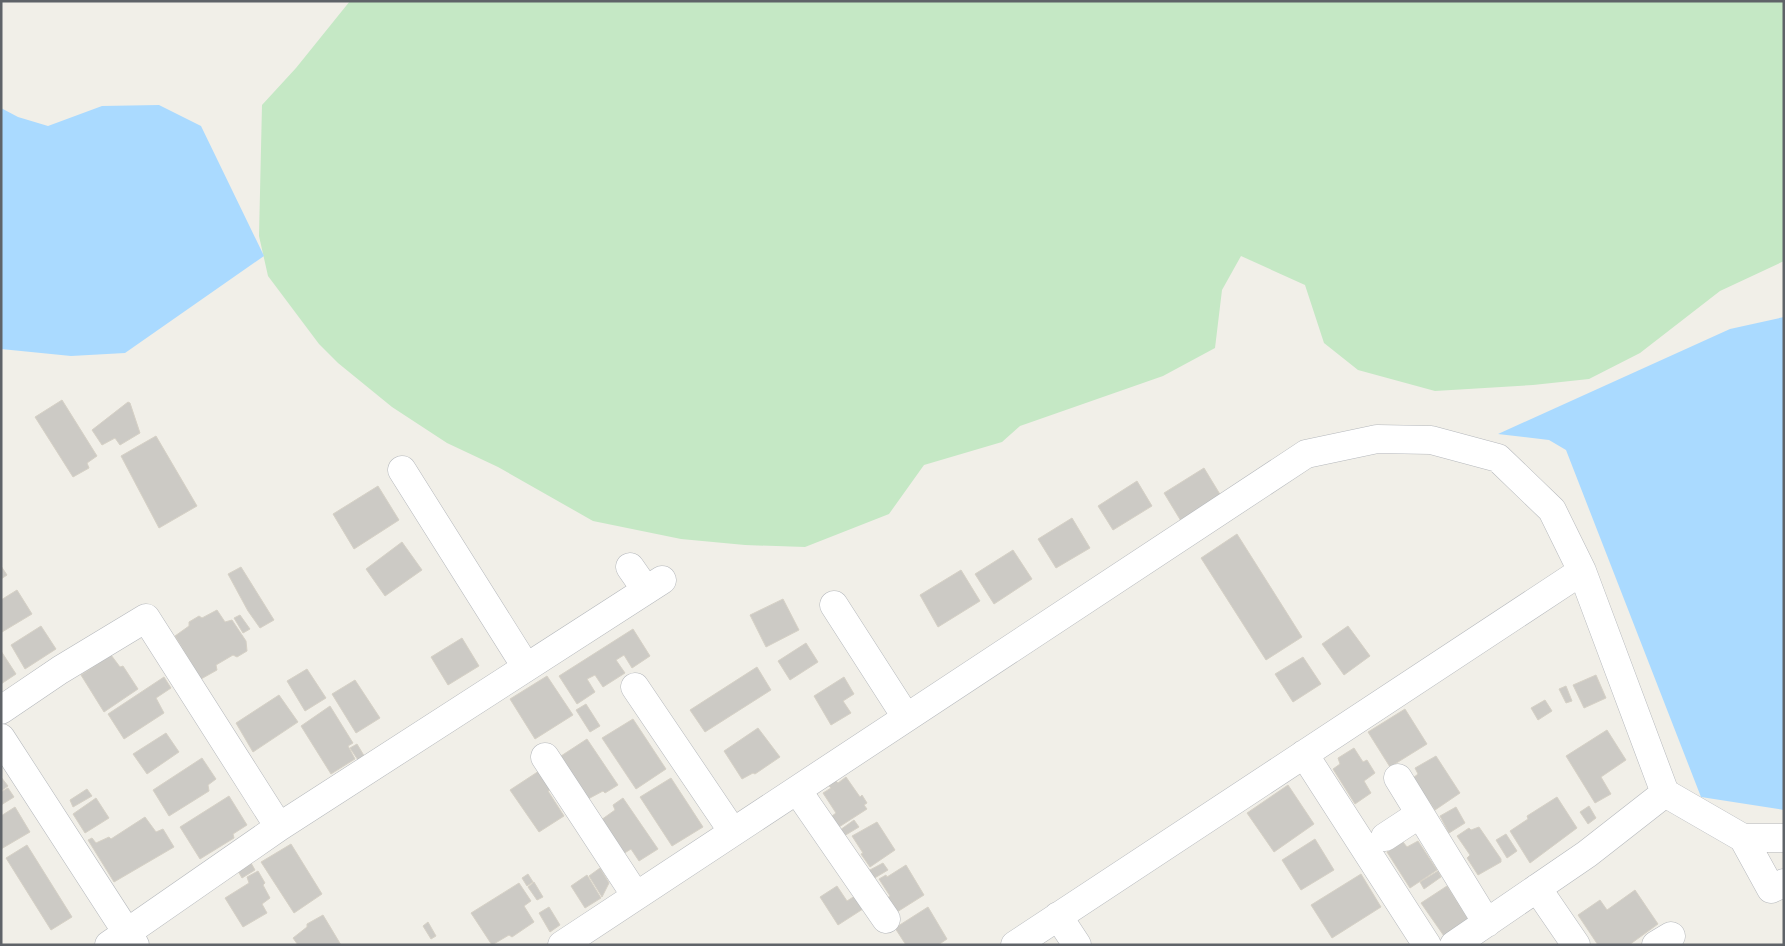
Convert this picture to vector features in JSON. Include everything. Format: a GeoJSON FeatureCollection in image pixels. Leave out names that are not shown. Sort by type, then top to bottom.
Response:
{"type":"FeatureCollection","features":[{"type":"Feature","properties":{"kind":"street"},"geometry":{"type":"LineString","coordinates":[[562,945],[1306,454],[1377,439],[1431,440],[1498,458],[1552,510],[1582,571],[1665,793],[1742,838],[1784,838]]}},
{"type":"Feature","properties":{"kind":"street"},"geometry":{"type":"LineString","coordinates":[[402,470],[526,667]]}},
{"type":"Feature","properties":{"kind":"street"},"geometry":{"type":"LineString","coordinates":[[1,738],[124,941],[279,827],[654,585],[630,567]]}},
{"type":"Feature","properties":{"kind":"street"},"geometry":{"type":"LineString","coordinates":[[1015,945],[1582,571]]}},
{"type":"Feature","properties":{"kind":"street"},"geometry":{"type":"LineString","coordinates":[[834,605],[906,718]]}},
{"type":"Feature","properties":{"kind":"street"},"geometry":{"type":"LineString","coordinates":[[1,710],[60,670],[146,618],[279,827]]}},
{"type":"Feature","properties":{"kind":"street"},"geometry":{"type":"LineString","coordinates":[[635,687],[733,832]]}},
{"type":"Feature","properties":{"kind":"street"},"geometry":{"type":"LineString","coordinates":[[1304,754],[1427,945]]}},
{"type":"Feature","properties":{"kind":"street"},"geometry":{"type":"LineString","coordinates":[[545,758],[636,896]]}},
{"type":"Feature","properties":{"kind":"street"},"geometry":{"type":"LineString","coordinates":[[1398,778],[1487,923]]}},
{"type":"Feature","properties":{"kind":"street"},"geometry":{"type":"LineString","coordinates":[[797,790],[886,919]]}},
{"type":"Feature","properties":{"kind":"street"},"geometry":{"type":"LineString","coordinates":[[1454,945],[1587,854],[1665,793]]}},
{"type":"Feature","properties":{"kind":"street"},"geometry":{"type":"LineString","coordinates":[[1385,838],[1420,814]]}},
{"type":"Feature","properties":{"kind":"street"},"geometry":{"type":"LineString","coordinates":[[1742,838],[1770,889],[1784,883]]}},
{"type":"Feature","properties":{"kind":"street"},"geometry":{"type":"LineString","coordinates":[[1537,888],[1576,945]]}},
{"type":"Feature","properties":{"kind":"street"},"geometry":{"type":"LineString","coordinates":[[1058,916],[1077,945]]}},
{"type":"Feature","properties":{"kind":"green space"},"geometry":{"type":"Polygon","coordinates":[[[350,1],[1784,1],[1784,261],[1720,291],[1640,353],[1589,379],[1533,385],[1435,391],[1358,370],[1324,343],[1305,285],[1241,256],[1222,290],[1215,348],[1163,376],[1020,426],[1002,442],[924,465],[889,514],[805,547],[745,545],[681,539],[593,521],[498,467],[447,443],[392,407],[338,363],[319,344],[268,276],[259,236],[262,105],[296,68],[350,1]]]}},
{"type":"Feature","properties":{"kind":"water"},"geometry":{"type":"Polygon","coordinates":[[[159,105],[201,126],[264,256],[125,353],[71,356],[1,349],[1,108],[18,117],[48,126],[102,106],[159,105]]]}},
{"type":"Feature","properties":{"kind":"water"},"geometry":{"type":"Polygon","coordinates":[[[1784,317],[1784,810],[1701,797],[1566,450],[1549,440],[1498,434],[1730,329],[1784,317]]]}},
{"type":"Feature","properties":{"kind":"building"},"geometry":{"type":"Polygon","coordinates":[[[62,400],[97,456],[87,463],[89,468],[73,477],[35,417],[62,400]]]}},
{"type":"Feature","properties":{"kind":"building"},"geometry":{"type":"Polygon","coordinates":[[[128,402],[130,403],[140,433],[120,445],[115,438],[102,445],[92,430],[128,402]]]}},
{"type":"Feature","properties":{"kind":"building"},"geometry":{"type":"Polygon","coordinates":[[[156,436],[197,506],[159,528],[121,456],[156,436]]]}},
{"type":"Feature","properties":{"kind":"building"},"geometry":{"type":"Polygon","coordinates":[[[1204,468],[1221,496],[1181,521],[1164,493],[1204,468]]]}},
{"type":"Feature","properties":{"kind":"building"},"geometry":{"type":"Polygon","coordinates":[[[1137,481],[1152,506],[1113,530],[1098,506],[1137,481]]]}},
{"type":"Feature","properties":{"kind":"building"},"geometry":{"type":"Polygon","coordinates":[[[378,486],[399,520],[354,549],[333,514],[378,486]]]}},
{"type":"Feature","properties":{"kind":"building"},"geometry":{"type":"Polygon","coordinates":[[[1072,518],[1090,548],[1056,568],[1038,539],[1072,518]]]}},
{"type":"Feature","properties":{"kind":"building"},"geometry":{"type":"Polygon","coordinates":[[[1237,534],[1302,637],[1266,660],[1201,558],[1237,534]]]}},
{"type":"Feature","properties":{"kind":"building"},"geometry":{"type":"Polygon","coordinates":[[[402,542],[422,570],[385,596],[366,569],[402,542]]]}},
{"type":"Feature","properties":{"kind":"building"},"geometry":{"type":"Polygon","coordinates":[[[1013,550],[1032,579],[994,604],[975,574],[1013,550]]]}},
{"type":"Feature","properties":{"kind":"building"},"geometry":{"type":"Polygon","coordinates":[[[1,566],[7,575],[1,579],[1,566]]]}},
{"type":"Feature","properties":{"kind":"building"},"geometry":{"type":"Polygon","coordinates":[[[241,567],[274,620],[260,628],[248,611],[228,574],[241,567]]]}},
{"type":"Feature","properties":{"kind":"building"},"geometry":{"type":"Polygon","coordinates":[[[961,570],[980,601],[938,627],[920,595],[961,570]]]}},
{"type":"Feature","properties":{"kind":"building"},"geometry":{"type":"Polygon","coordinates":[[[17,590],[32,614],[2,632],[1,600],[17,590]]]}},
{"type":"Feature","properties":{"kind":"building"},"geometry":{"type":"Polygon","coordinates":[[[783,599],[799,630],[766,647],[750,615],[783,599]]]}},
{"type":"Feature","properties":{"kind":"building"},"geometry":{"type":"Polygon","coordinates":[[[217,610],[225,622],[232,620],[246,641],[247,651],[237,657],[233,655],[216,665],[217,670],[201,679],[175,636],[189,626],[189,622],[199,616],[202,618],[217,610]]]}},
{"type":"Feature","properties":{"kind":"building"},"geometry":{"type":"Polygon","coordinates":[[[240,615],[250,629],[243,633],[234,618],[240,615]]]}},
{"type":"Feature","properties":{"kind":"building"},"geometry":{"type":"Polygon","coordinates":[[[41,626],[56,649],[25,669],[11,645],[41,626]]]}},
{"type":"Feature","properties":{"kind":"building"},"geometry":{"type":"Polygon","coordinates":[[[1348,626],[1370,656],[1344,675],[1322,644],[1348,626]]]}},
{"type":"Feature","properties":{"kind":"building"},"geometry":{"type":"Polygon","coordinates":[[[633,629],[650,656],[632,668],[624,655],[616,660],[625,673],[603,687],[595,675],[587,679],[595,692],[577,704],[559,676],[633,629]]]}},
{"type":"Feature","properties":{"kind":"building"},"geometry":{"type":"Polygon","coordinates":[[[462,638],[479,666],[448,685],[431,657],[462,638]]]}},
{"type":"Feature","properties":{"kind":"building"},"geometry":{"type":"Polygon","coordinates":[[[806,643],[818,662],[790,680],[778,661],[806,643]]]}},
{"type":"Feature","properties":{"kind":"building"},"geometry":{"type":"Polygon","coordinates":[[[1,651],[16,674],[1,684],[1,651]]]}},
{"type":"Feature","properties":{"kind":"building"},"geometry":{"type":"Polygon","coordinates":[[[111,655],[120,667],[123,666],[138,689],[104,712],[81,675],[111,655]]]}},
{"type":"Feature","properties":{"kind":"building"},"geometry":{"type":"Polygon","coordinates":[[[1303,657],[1321,684],[1293,702],[1275,674],[1303,657]]]}},
{"type":"Feature","properties":{"kind":"building"},"geometry":{"type":"Polygon","coordinates":[[[757,667],[771,690],[705,732],[690,710],[757,667]]]}},
{"type":"Feature","properties":{"kind":"building"},"geometry":{"type":"Polygon","coordinates":[[[307,669],[326,698],[305,711],[287,681],[307,669]]]}},
{"type":"Feature","properties":{"kind":"building"},"geometry":{"type":"Polygon","coordinates":[[[1596,675],[1606,698],[1584,708],[1573,685],[1596,675]]]}},
{"type":"Feature","properties":{"kind":"building"},"geometry":{"type":"Polygon","coordinates":[[[547,676],[573,715],[535,739],[510,699],[547,676]]]}},
{"type":"Feature","properties":{"kind":"building"},"geometry":{"type":"Polygon","coordinates":[[[164,677],[171,688],[156,698],[164,713],[124,739],[108,714],[164,677]]]}},
{"type":"Feature","properties":{"kind":"building"},"geometry":{"type":"Polygon","coordinates":[[[844,677],[854,694],[843,701],[851,713],[831,725],[814,696],[844,677]]]}},
{"type":"Feature","properties":{"kind":"building"},"geometry":{"type":"Polygon","coordinates":[[[355,680],[380,718],[356,733],[332,694],[355,680]]]}},
{"type":"Feature","properties":{"kind":"building"},"geometry":{"type":"Polygon","coordinates":[[[1566,686],[1572,701],[1566,703],[1559,689],[1566,686]]]}},
{"type":"Feature","properties":{"kind":"building"},"geometry":{"type":"Polygon","coordinates":[[[279,695],[298,722],[253,752],[236,723],[279,695]]]}},
{"type":"Feature","properties":{"kind":"building"},"geometry":{"type":"Polygon","coordinates":[[[1545,700],[1552,711],[1538,720],[1531,708],[1545,700]]]}},
{"type":"Feature","properties":{"kind":"building"},"geometry":{"type":"Polygon","coordinates":[[[586,704],[600,726],[590,732],[576,710],[586,704]]]}},
{"type":"Feature","properties":{"kind":"building"},"geometry":{"type":"Polygon","coordinates":[[[330,706],[353,743],[348,746],[355,759],[331,774],[301,726],[330,706]]]}},
{"type":"Feature","properties":{"kind":"building"},"geometry":{"type":"Polygon","coordinates":[[[1405,709],[1427,744],[1390,767],[1368,732],[1405,709]]]}},
{"type":"Feature","properties":{"kind":"building"},"geometry":{"type":"Polygon","coordinates":[[[633,719],[666,769],[636,789],[602,738],[633,719]]]}},
{"type":"Feature","properties":{"kind":"building"},"geometry":{"type":"Polygon","coordinates":[[[758,728],[780,757],[755,774],[753,773],[742,779],[724,751],[758,728]]]}},
{"type":"Feature","properties":{"kind":"building"},"geometry":{"type":"Polygon","coordinates":[[[1607,730],[1626,760],[1601,777],[1611,794],[1595,803],[1566,756],[1607,730]]]}},
{"type":"Feature","properties":{"kind":"building"},"geometry":{"type":"Polygon","coordinates":[[[166,733],[179,752],[147,774],[133,754],[166,733]]]}},
{"type":"Feature","properties":{"kind":"building"},"geometry":{"type":"Polygon","coordinates":[[[587,739],[618,785],[605,793],[603,791],[588,799],[561,756],[587,739]]]}},
{"type":"Feature","properties":{"kind":"building"},"geometry":{"type":"Polygon","coordinates":[[[357,744],[366,759],[360,763],[350,748],[357,744]]]}},
{"type":"Feature","properties":{"kind":"building"},"geometry":{"type":"Polygon","coordinates":[[[1354,748],[1363,762],[1367,760],[1375,773],[1364,781],[1371,793],[1355,804],[1333,769],[1340,764],[1338,758],[1354,748]]]}},
{"type":"Feature","properties":{"kind":"building"},"geometry":{"type":"Polygon","coordinates":[[[1436,756],[1460,793],[1435,810],[1413,778],[1418,774],[1415,768],[1436,756]]]}},
{"type":"Feature","properties":{"kind":"building"},"geometry":{"type":"Polygon","coordinates":[[[202,758],[216,779],[208,785],[209,791],[169,816],[153,790],[202,758]]]}},
{"type":"Feature","properties":{"kind":"building"},"geometry":{"type":"Polygon","coordinates":[[[539,771],[551,789],[548,791],[564,816],[539,832],[510,790],[539,771]]]}},
{"type":"Feature","properties":{"kind":"building"},"geometry":{"type":"Polygon","coordinates":[[[1,777],[8,786],[1,791],[1,777]]]}},
{"type":"Feature","properties":{"kind":"building"},"geometry":{"type":"Polygon","coordinates":[[[846,777],[860,797],[862,795],[867,803],[864,805],[867,809],[839,827],[832,816],[836,813],[823,793],[831,788],[829,786],[836,781],[838,783],[846,777]]]}},
{"type":"Feature","properties":{"kind":"building"},"geometry":{"type":"Polygon","coordinates":[[[671,778],[703,827],[672,846],[640,797],[671,778]]]}},
{"type":"Feature","properties":{"kind":"building"},"geometry":{"type":"Polygon","coordinates":[[[1288,785],[1314,824],[1274,852],[1247,813],[1288,785]]]}},
{"type":"Feature","properties":{"kind":"building"},"geometry":{"type":"Polygon","coordinates":[[[8,788],[14,797],[1,805],[1,792],[8,788]]]}},
{"type":"Feature","properties":{"kind":"building"},"geometry":{"type":"Polygon","coordinates":[[[87,789],[92,796],[73,807],[70,800],[87,789]]]}},
{"type":"Feature","properties":{"kind":"building"},"geometry":{"type":"Polygon","coordinates":[[[229,796],[247,825],[233,834],[234,838],[200,859],[180,827],[229,796]]]}},
{"type":"Feature","properties":{"kind":"building"},"geometry":{"type":"Polygon","coordinates":[[[1557,797],[1577,828],[1530,863],[1510,831],[1528,819],[1527,816],[1557,797]]]}},
{"type":"Feature","properties":{"kind":"building"},"geometry":{"type":"Polygon","coordinates":[[[96,798],[109,818],[85,833],[73,814],[96,798]]]}},
{"type":"Feature","properties":{"kind":"building"},"geometry":{"type":"Polygon","coordinates":[[[623,798],[658,849],[639,861],[631,849],[623,854],[601,820],[615,810],[613,805],[623,798]]]}},
{"type":"Feature","properties":{"kind":"building"},"geometry":{"type":"Polygon","coordinates":[[[1589,806],[1596,818],[1588,824],[1580,812],[1589,806]]]}},
{"type":"Feature","properties":{"kind":"building"},"geometry":{"type":"Polygon","coordinates":[[[15,807],[30,832],[1,849],[1,816],[15,807]]]}},
{"type":"Feature","properties":{"kind":"building"},"geometry":{"type":"Polygon","coordinates":[[[1456,807],[1465,823],[1449,833],[1440,816],[1456,807]]]}},
{"type":"Feature","properties":{"kind":"building"},"geometry":{"type":"Polygon","coordinates":[[[145,817],[156,832],[163,829],[174,847],[114,882],[88,840],[92,838],[96,843],[109,837],[111,839],[145,817]]]}},
{"type":"Feature","properties":{"kind":"building"},"geometry":{"type":"Polygon","coordinates":[[[854,820],[859,827],[844,836],[840,830],[854,820]]]}},
{"type":"Feature","properties":{"kind":"building"},"geometry":{"type":"Polygon","coordinates":[[[877,822],[895,850],[870,867],[852,836],[877,822]]]}},
{"type":"Feature","properties":{"kind":"building"},"geometry":{"type":"Polygon","coordinates":[[[1479,827],[1501,859],[1501,862],[1478,875],[1467,858],[1470,855],[1457,836],[1469,828],[1471,830],[1479,827]]]}},
{"type":"Feature","properties":{"kind":"building"},"geometry":{"type":"Polygon","coordinates":[[[1506,834],[1517,851],[1507,858],[1496,840],[1506,834]]]}},
{"type":"Feature","properties":{"kind":"building"},"geometry":{"type":"Polygon","coordinates":[[[1315,839],[1334,870],[1301,890],[1282,860],[1315,839]]]}},
{"type":"Feature","properties":{"kind":"building"},"geometry":{"type":"Polygon","coordinates":[[[1418,841],[1437,870],[1410,888],[1387,852],[1403,842],[1407,847],[1418,841]]]}},
{"type":"Feature","properties":{"kind":"building"},"geometry":{"type":"Polygon","coordinates":[[[291,844],[322,894],[294,913],[261,862],[291,844]]]}},
{"type":"Feature","properties":{"kind":"building"},"geometry":{"type":"Polygon","coordinates":[[[27,845],[72,917],[51,930],[6,858],[27,845]]]}},
{"type":"Feature","properties":{"kind":"building"},"geometry":{"type":"Polygon","coordinates":[[[251,863],[255,870],[242,878],[238,871],[251,863]]]}},
{"type":"Feature","properties":{"kind":"building"},"geometry":{"type":"Polygon","coordinates":[[[883,863],[888,870],[873,879],[868,871],[883,863]]]}},
{"type":"Feature","properties":{"kind":"building"},"geometry":{"type":"Polygon","coordinates":[[[906,865],[924,895],[897,912],[887,898],[890,896],[879,879],[886,875],[887,877],[906,865]]]}},
{"type":"Feature","properties":{"kind":"building"},"geometry":{"type":"Polygon","coordinates":[[[600,868],[609,883],[602,897],[589,876],[600,868]]]}},
{"type":"Feature","properties":{"kind":"building"},"geometry":{"type":"Polygon","coordinates":[[[258,871],[265,883],[263,885],[270,898],[262,904],[267,913],[243,927],[225,898],[249,883],[247,877],[258,871]]]}},
{"type":"Feature","properties":{"kind":"building"},"geometry":{"type":"Polygon","coordinates":[[[1438,871],[1441,877],[1424,889],[1420,882],[1438,871]]]}},
{"type":"Feature","properties":{"kind":"building"},"geometry":{"type":"Polygon","coordinates":[[[528,874],[533,882],[527,886],[522,878],[528,874]]]}},
{"type":"Feature","properties":{"kind":"building"},"geometry":{"type":"Polygon","coordinates":[[[1361,874],[1381,907],[1332,938],[1311,905],[1361,874]]]}},
{"type":"Feature","properties":{"kind":"building"},"geometry":{"type":"Polygon","coordinates":[[[587,875],[601,898],[585,908],[571,886],[587,875]]]}},
{"type":"Feature","properties":{"kind":"building"},"geometry":{"type":"Polygon","coordinates":[[[534,882],[543,897],[537,900],[528,887],[534,882]]]}},
{"type":"Feature","properties":{"kind":"building"},"geometry":{"type":"Polygon","coordinates":[[[519,883],[531,901],[524,906],[534,922],[512,937],[509,935],[492,945],[471,913],[519,883]]]}},
{"type":"Feature","properties":{"kind":"building"},"geometry":{"type":"Polygon","coordinates":[[[837,886],[847,901],[858,894],[866,907],[838,925],[820,897],[837,886]]]}},
{"type":"Feature","properties":{"kind":"building"},"geometry":{"type":"Polygon","coordinates":[[[1447,886],[1468,919],[1444,936],[1421,903],[1447,886]]]}},
{"type":"Feature","properties":{"kind":"building"},"geometry":{"type":"Polygon","coordinates":[[[1635,890],[1658,924],[1629,945],[1598,945],[1578,915],[1600,900],[1607,910],[1635,890]]]}},
{"type":"Feature","properties":{"kind":"building"},"geometry":{"type":"Polygon","coordinates":[[[549,907],[560,925],[550,932],[539,913],[549,907]]]}},
{"type":"Feature","properties":{"kind":"building"},"geometry":{"type":"Polygon","coordinates":[[[928,907],[947,939],[938,945],[906,945],[895,928],[928,907]]]}},
{"type":"Feature","properties":{"kind":"building"},"geometry":{"type":"Polygon","coordinates":[[[323,915],[341,945],[298,945],[293,938],[307,927],[307,924],[323,915]]]}},
{"type":"Feature","properties":{"kind":"building"},"geometry":{"type":"Polygon","coordinates":[[[428,922],[436,936],[431,939],[423,926],[428,922]]]}}]}
